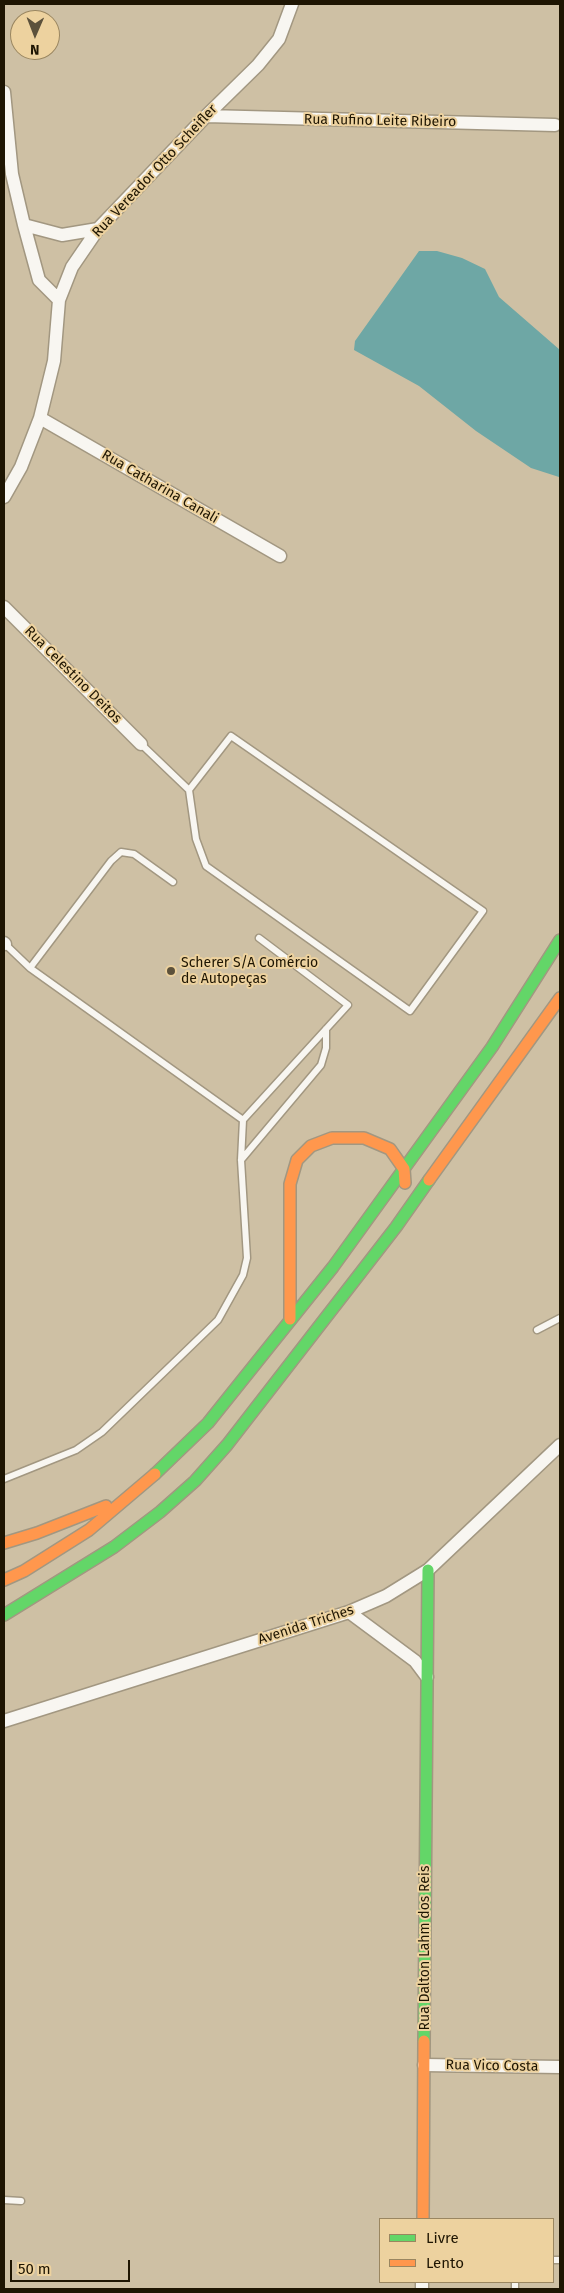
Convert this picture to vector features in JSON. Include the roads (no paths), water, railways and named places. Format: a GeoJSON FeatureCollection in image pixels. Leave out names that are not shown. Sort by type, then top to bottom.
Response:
{"type":"FeatureCollection","features":[{"type":"Feature","properties":{"kind":"main road"},"geometry":{"type":"LineString","coordinates":[[558,943],[560,961]]}},
{"type":"Feature","properties":{"kind":"main road"},"geometry":{"type":"LineString","coordinates":[[4,1580],[24,1571],[89,1530],[167,1463],[232,1397],[290,1319],[333,1267],[492,1047],[558,943]]}},
{"type":"Feature","properties":{"kind":"main road"},"geometry":{"type":"LineString","coordinates":[[4,1616],[114,1547],[160,1512],[196,1481],[228,1445],[396,1227],[560,998]]}},
{"type":"Feature","properties":{"kind":"main road"},"geometry":{"type":"LineString","coordinates":[[290,1319],[290,1184],[297,1160],[310,1146],[332,1138],[364,1138],[390,1149],[404,1169],[404,1192],[396,1227]]}},
{"type":"Feature","properties":{"kind":"main road"},"geometry":{"type":"LineString","coordinates":[[4,1543],[36,1533],[123,1499]]}},
{"type":"Feature","properties":{"kind":"main road","name":"Rua Dalton Lahm dos Reis"},"geometry":{"type":"LineString","coordinates":[[423,2218],[428,1570]]}},
{"type":"Feature","properties":{"kind":"street","name":"Rua Vereador Otto Scheifler"},"geometry":{"type":"LineString","coordinates":[[4,497],[21,466],[40,418],[54,361],[59,300],[72,267],[98,229],[206,116],[258,66],[279,39],[292,4]]}},
{"type":"Feature","properties":{"kind":"street"},"geometry":{"type":"LineString","coordinates":[[4,92],[12,174],[24,225],[39,280],[59,300]]}},
{"type":"Feature","properties":{"kind":"street","name":"Rua Rufino Leite Ribeiro"},"geometry":{"type":"LineString","coordinates":[[206,116],[555,125]]}},
{"type":"Feature","properties":{"kind":"street"},"geometry":{"type":"LineString","coordinates":[[24,225],[62,235],[98,229]]}},
{"type":"Feature","properties":{"kind":"street","name":"Rua Catharina Canali"},"geometry":{"type":"LineString","coordinates":[[40,418],[280,556]]}},
{"type":"Feature","properties":{"kind":"street","name":"Rua Celestino Deitos"},"geometry":{"type":"LineString","coordinates":[[4,607],[141,744]]}},
{"type":"Feature","properties":{"kind":"street","name":"Avenida Triches"},"geometry":{"type":"LineString","coordinates":[[4,1721],[349,1612],[386,1596],[428,1570],[560,1445]]}},
{"type":"Feature","properties":{"kind":"street"},"geometry":{"type":"LineString","coordinates":[[349,1612],[415,1661],[427,1677]]}},
{"type":"Feature","properties":{"kind":"street","name":"Rua Vico Costa"},"geometry":{"type":"LineString","coordinates":[[424,2065],[560,2067]]}},
{"type":"Feature","properties":{"kind":"lane"},"geometry":{"type":"LineString","coordinates":[[141,744],[190,790],[196,839],[206,866],[410,1011],[483,910],[231,736],[190,790]]}},
{"type":"Feature","properties":{"kind":"lane"},"geometry":{"type":"LineString","coordinates":[[30,968],[111,861],[121,852],[134,854],[173,882]]}},
{"type":"Feature","properties":{"kind":"lane"},"geometry":{"type":"LineString","coordinates":[[4,1479],[76,1450],[102,1432],[218,1320],[243,1275],[247,1258],[241,1160],[243,1120],[348,1005],[259,938]]}},
{"type":"Feature","properties":{"kind":"lane"},"geometry":{"type":"LineString","coordinates":[[4,944],[30,968],[243,1120]]}},
{"type":"Feature","properties":{"kind":"lane"},"geometry":{"type":"LineString","coordinates":[[241,1160],[321,1065],[326,1048],[326,1029]]}},
{"type":"Feature","properties":{"kind":"lane"},"geometry":{"type":"LineString","coordinates":[[537,1330],[560,1318]]}},
{"type":"Feature","properties":{"kind":"lane"},"geometry":{"type":"LineString","coordinates":[[4,2200],[21,2201]]}},
{"type":"Feature","properties":{"kind":"water"},"geometry":{"type":"Polygon","coordinates":[[[419,251],[437,251],[462,258],[485,269],[499,297],[560,350],[559,477],[531,468],[476,431],[419,386],[354,350],[355,341],[419,251]]]}},
{"type":"Feature","properties":{"kind":"place","name":"Scherer S/A Comércio de Autopeças"},"geometry":{"type":"Point","coordinates":[171,971]}}]}
